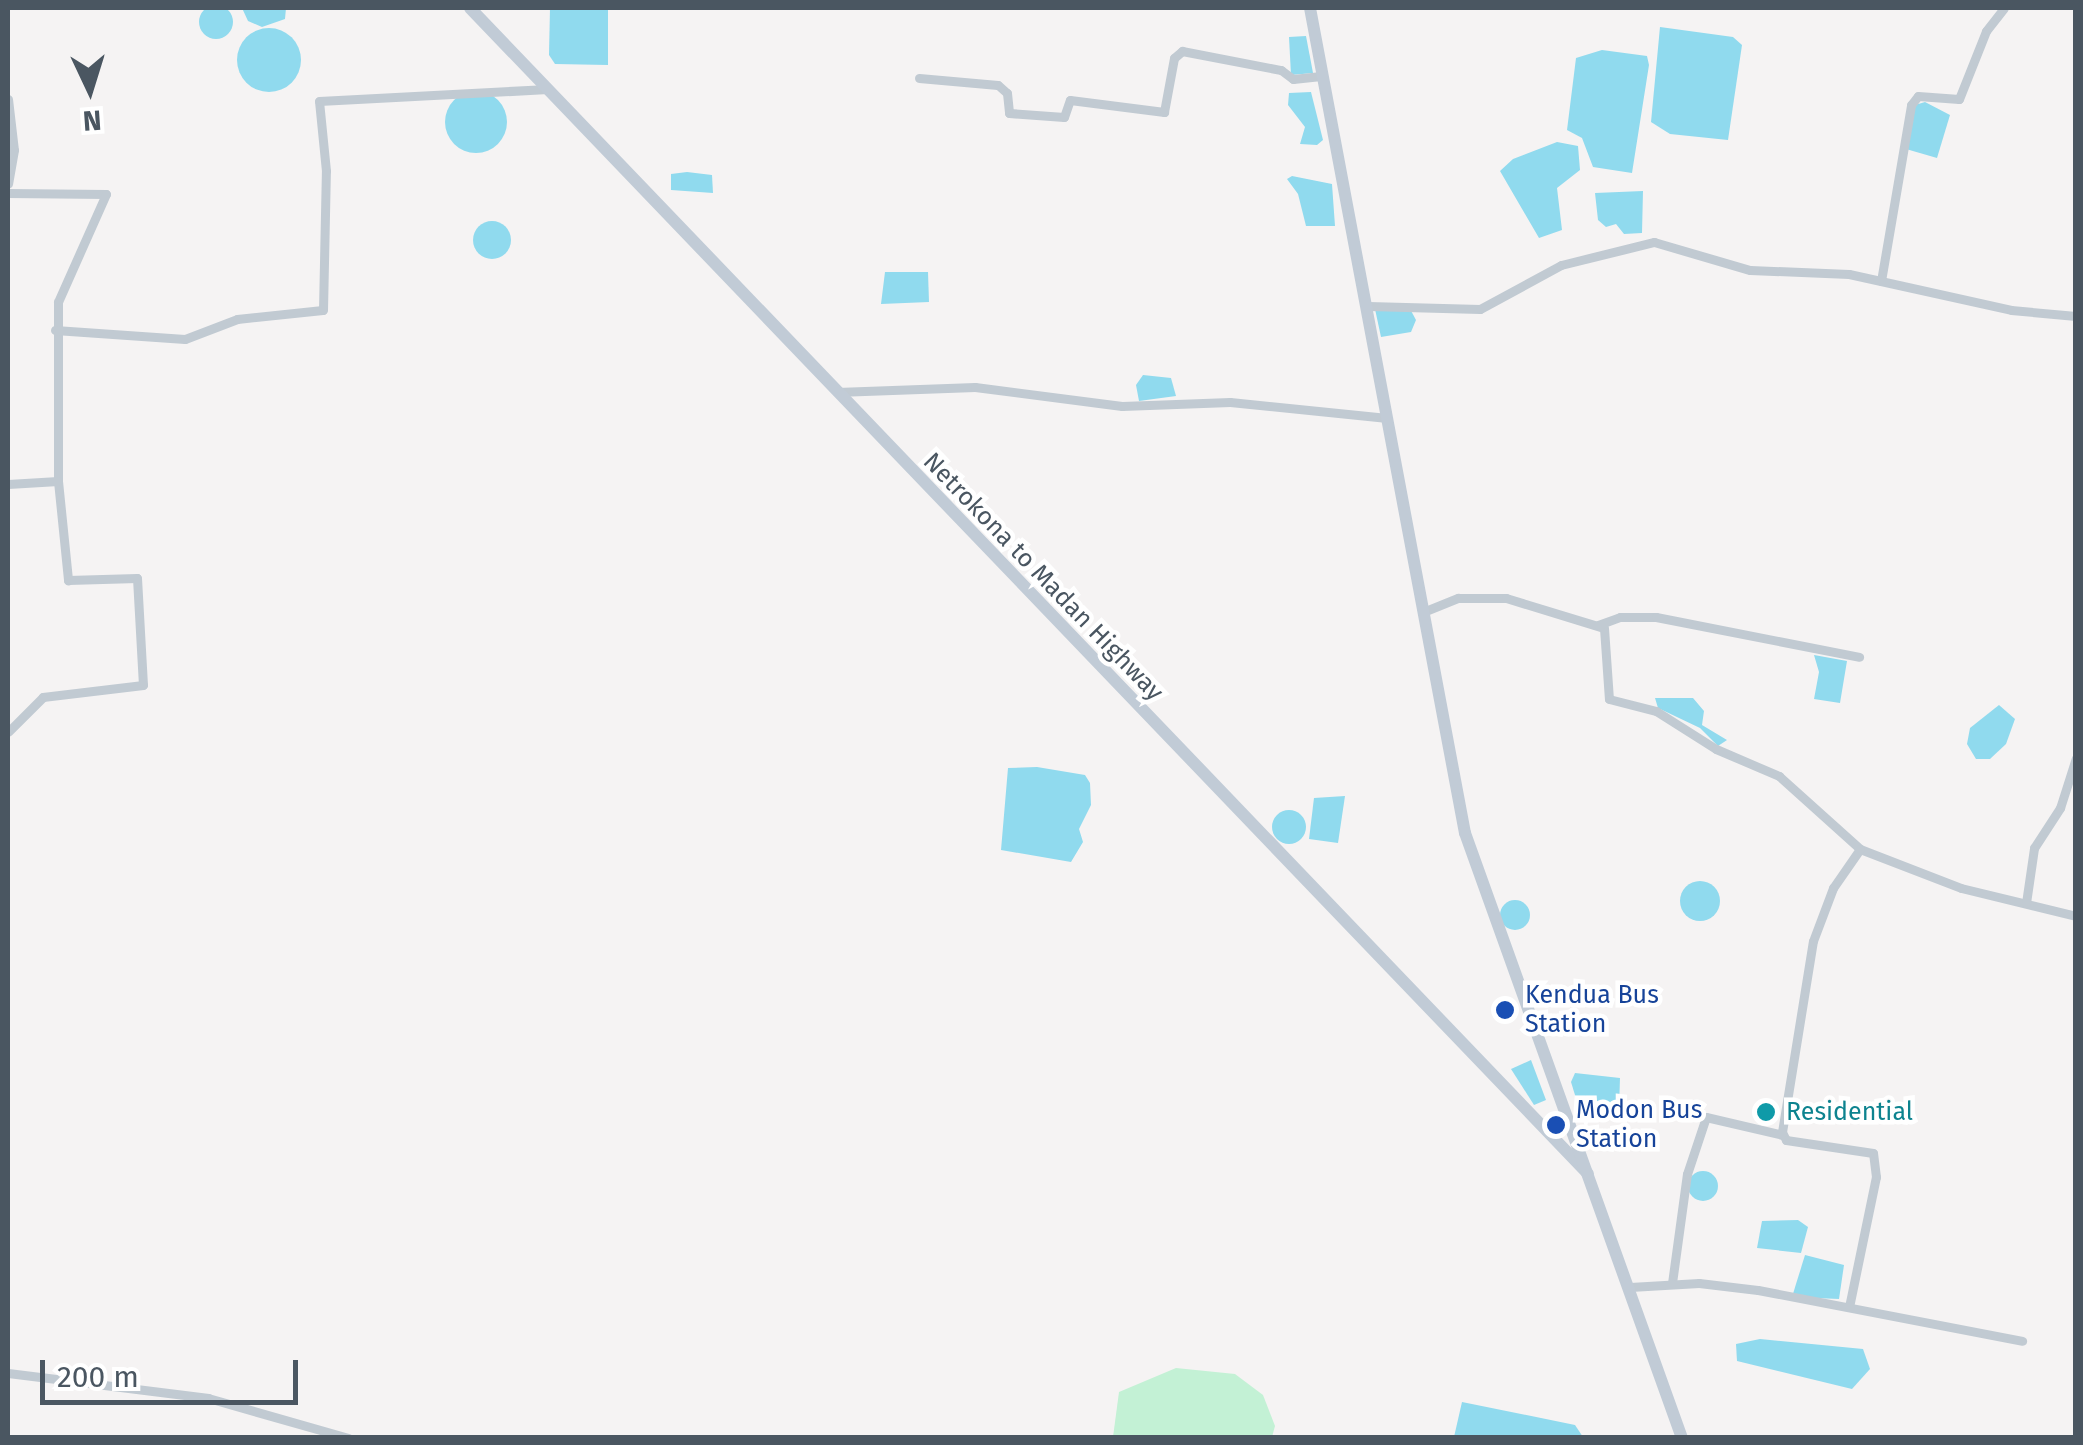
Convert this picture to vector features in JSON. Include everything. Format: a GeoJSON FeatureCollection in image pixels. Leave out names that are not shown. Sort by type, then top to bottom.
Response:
{"type":"FeatureCollection","features":[{"type":"Feature","properties":{"kind":"main road","name":"Netrokona to Madan Highway"},"geometry":{"type":"LineString","coordinates":[[470,8],[834,392],[1588,1174]]}},
{"type":"Feature","properties":{"kind":"main road"},"geometry":{"type":"LineString","coordinates":[[1310,8],[1465,833],[1682,1438]]}},
{"type":"Feature","properties":{"kind":"street"},"geometry":{"type":"LineString","coordinates":[[1881,282],[1912,104],[1921,96],[1959,99],[1986,30],[2004,8]]}},
{"type":"Feature","properties":{"kind":"street"},"geometry":{"type":"LineString","coordinates":[[919,78],[998,85],[1008,93],[1010,112],[1064,117],[1070,100],[1164,112],[1174,58],[1182,50],[1281,70],[1293,79],[1321,76]]}},
{"type":"Feature","properties":{"kind":"street"},"geometry":{"type":"LineString","coordinates":[[55,330],[184,339],[237,320],[323,310],[326,170],[320,100],[548,89]]}},
{"type":"Feature","properties":{"kind":"street"},"geometry":{"type":"LineString","coordinates":[[8,99],[14,150],[8,183]]}},
{"type":"Feature","properties":{"kind":"street"},"geometry":{"type":"LineString","coordinates":[[8,193],[106,194],[58,302],[58,481],[68,580],[137,578],[143,685],[43,697],[8,732]]}},
{"type":"Feature","properties":{"kind":"street"},"geometry":{"type":"LineString","coordinates":[[1368,306],[1480,310],[1561,264],[1654,242],[1750,270],[1849,274],[2011,310],[2076,316]]}},
{"type":"Feature","properties":{"kind":"street"},"geometry":{"type":"LineString","coordinates":[[834,392],[975,387],[1122,406],[1230,402],[1387,418]]}},
{"type":"Feature","properties":{"kind":"street"},"geometry":{"type":"LineString","coordinates":[[8,484],[58,481]]}},
{"type":"Feature","properties":{"kind":"street"},"geometry":{"type":"LineString","coordinates":[[1421,614],[1458,598],[1491,597],[1598,625],[1620,616],[1656,617],[1859,657]]}},
{"type":"Feature","properties":{"kind":"street"},"geometry":{"type":"LineString","coordinates":[[1598,625],[1608,638],[1610,699],[1656,710],[1726,754],[1779,776],[1860,849],[1961,888],[2076,916]]}},
{"type":"Feature","properties":{"kind":"street"},"geometry":{"type":"LineString","coordinates":[[2026,903],[2034,848],[2060,808],[2076,758]]}},
{"type":"Feature","properties":{"kind":"street"},"geometry":{"type":"LineString","coordinates":[[1782,1135],[1812,941],[1833,888],[1860,849]]}},
{"type":"Feature","properties":{"kind":"street"},"geometry":{"type":"LineString","coordinates":[[1672,1284],[1687,1174],[1706,1117],[1873,1153],[1876,1177],[1849,1307]]}},
{"type":"Feature","properties":{"kind":"street"},"geometry":{"type":"LineString","coordinates":[[1630,1287],[1672,1284],[1849,1307],[2022,1341]]}},
{"type":"Feature","properties":{"kind":"street"},"geometry":{"type":"LineString","coordinates":[[8,1373],[208,1398],[348,1438]]}},
{"type":"Feature","properties":{"kind":"green space"},"geometry":{"type":"Polygon","coordinates":[[[1176,1368],[1235,1374],[1263,1395],[1275,1426],[1272,1437],[1113,1437],[1119,1392],[1176,1368]]]}},
{"type":"Feature","properties":{"kind":"water"},"geometry":{"type":"Polygon","coordinates":[[[216,5],[228,10],[233,22],[228,34],[216,39],[204,34],[199,22],[204,10],[216,5]]]}},
{"type":"Feature","properties":{"kind":"water"},"geometry":{"type":"Polygon","coordinates":[[[242,8],[286,8],[285,19],[262,27],[248,21],[242,8]]]}},
{"type":"Feature","properties":{"kind":"water"},"geometry":{"type":"Polygon","coordinates":[[[550,8],[608,8],[608,65],[555,64],[549,55],[550,8]]]}},
{"type":"Feature","properties":{"kind":"water"},"geometry":{"type":"Polygon","coordinates":[[[1660,27],[1733,37],[1742,45],[1728,140],[1670,134],[1651,122],[1660,27]]]}},
{"type":"Feature","properties":{"kind":"water"},"geometry":{"type":"Polygon","coordinates":[[[269,28],[291,38],[301,60],[291,82],[269,92],[247,82],[237,60],[247,38],[269,28]]]}},
{"type":"Feature","properties":{"kind":"water"},"geometry":{"type":"Polygon","coordinates":[[[1306,36],[1313,73],[1291,75],[1289,37],[1306,36]]]}},
{"type":"Feature","properties":{"kind":"water"},"geometry":{"type":"Polygon","coordinates":[[[1602,50],[1647,56],[1649,65],[1632,173],[1593,167],[1582,138],[1567,130],[1576,58],[1602,50]]]}},
{"type":"Feature","properties":{"kind":"water"},"geometry":{"type":"Polygon","coordinates":[[[476,91],[498,100],[507,122],[498,144],[476,153],[454,144],[445,122],[454,100],[476,91]]]}},
{"type":"Feature","properties":{"kind":"water"},"geometry":{"type":"Polygon","coordinates":[[[1311,92],[1323,140],[1317,145],[1300,144],[1305,127],[1288,105],[1289,93],[1311,92]]]}},
{"type":"Feature","properties":{"kind":"water"},"geometry":{"type":"Polygon","coordinates":[[[1925,102],[1950,115],[1937,158],[1906,149],[1915,105],[1925,102]]]}},
{"type":"Feature","properties":{"kind":"water"},"geometry":{"type":"Polygon","coordinates":[[[1557,142],[1578,146],[1580,170],[1557,188],[1562,230],[1539,238],[1500,171],[1513,159],[1557,142]]]}},
{"type":"Feature","properties":{"kind":"water"},"geometry":{"type":"Polygon","coordinates":[[[671,174],[712,175],[713,193],[671,190],[671,174]]]}},
{"type":"Feature","properties":{"kind":"water"},"geometry":{"type":"Polygon","coordinates":[[[1292,176],[1332,184],[1335,226],[1306,226],[1298,194],[1287,179],[1292,176]]]}},
{"type":"Feature","properties":{"kind":"water"},"geometry":{"type":"Polygon","coordinates":[[[1643,191],[1642,233],[1624,234],[1616,224],[1606,227],[1598,220],[1595,193],[1643,191]]]}},
{"type":"Feature","properties":{"kind":"water"},"geometry":{"type":"Polygon","coordinates":[[[492,221],[505,227],[511,240],[505,253],[492,259],[479,253],[473,240],[479,227],[492,221]]]}},
{"type":"Feature","properties":{"kind":"water"},"geometry":{"type":"Polygon","coordinates":[[[885,272],[928,272],[929,302],[881,304],[885,272]]]}},
{"type":"Feature","properties":{"kind":"water"},"geometry":{"type":"Polygon","coordinates":[[[1409,307],[1416,320],[1411,332],[1381,337],[1375,309],[1409,307]]]}},
{"type":"Feature","properties":{"kind":"water"},"geometry":{"type":"Polygon","coordinates":[[[1143,375],[1171,378],[1176,396],[1139,401],[1136,385],[1143,375]]]}},
{"type":"Feature","properties":{"kind":"water"},"geometry":{"type":"Polygon","coordinates":[[[1814,655],[1847,661],[1840,703],[1814,699],[1819,672],[1814,655]]]}},
{"type":"Feature","properties":{"kind":"water"},"geometry":{"type":"Polygon","coordinates":[[[1655,698],[1693,698],[1704,711],[1702,725],[1727,740],[1718,746],[1700,728],[1658,708],[1655,698]]]}},
{"type":"Feature","properties":{"kind":"water"},"geometry":{"type":"Polygon","coordinates":[[[1999,705],[2015,719],[2006,744],[1990,759],[1976,759],[1967,744],[1970,728],[1999,705]]]}},
{"type":"Feature","properties":{"kind":"water"},"geometry":{"type":"Polygon","coordinates":[[[1037,767],[1085,775],[1090,783],[1091,805],[1079,829],[1083,842],[1071,862],[1001,850],[1008,768],[1037,767]]]}},
{"type":"Feature","properties":{"kind":"water"},"geometry":{"type":"Polygon","coordinates":[[[1345,796],[1338,843],[1309,839],[1314,798],[1345,796]]]}},
{"type":"Feature","properties":{"kind":"water"},"geometry":{"type":"Polygon","coordinates":[[[1289,810],[1301,815],[1306,827],[1301,839],[1289,844],[1277,839],[1272,827],[1277,815],[1289,810]]]}},
{"type":"Feature","properties":{"kind":"water"},"geometry":{"type":"Polygon","coordinates":[[[1700,881],[1714,887],[1720,901],[1714,915],[1700,921],[1686,915],[1680,901],[1686,887],[1700,881]]]}},
{"type":"Feature","properties":{"kind":"water"},"geometry":{"type":"Polygon","coordinates":[[[1515,900],[1526,904],[1530,915],[1526,926],[1515,930],[1504,926],[1500,915],[1504,904],[1515,900]]]}},
{"type":"Feature","properties":{"kind":"water"},"geometry":{"type":"Polygon","coordinates":[[[1531,1060],[1546,1100],[1534,1105],[1511,1069],[1531,1060]]]}},
{"type":"Feature","properties":{"kind":"water"},"geometry":{"type":"Polygon","coordinates":[[[1575,1073],[1620,1078],[1619,1108],[1579,1108],[1571,1082],[1575,1073]]]}},
{"type":"Feature","properties":{"kind":"water"},"geometry":{"type":"Polygon","coordinates":[[[1703,1171],[1714,1175],[1718,1186],[1714,1197],[1703,1201],[1692,1197],[1688,1186],[1692,1175],[1703,1171]]]}},
{"type":"Feature","properties":{"kind":"water"},"geometry":{"type":"Polygon","coordinates":[[[1798,1220],[1808,1227],[1801,1253],[1757,1248],[1762,1221],[1798,1220]]]}},
{"type":"Feature","properties":{"kind":"water"},"geometry":{"type":"Polygon","coordinates":[[[1805,1255],[1844,1265],[1839,1299],[1792,1297],[1805,1255]]]}},
{"type":"Feature","properties":{"kind":"water"},"geometry":{"type":"Polygon","coordinates":[[[1760,1339],[1863,1349],[1870,1369],[1852,1389],[1737,1361],[1736,1344],[1760,1339]]]}},
{"type":"Feature","properties":{"kind":"water"},"geometry":{"type":"Polygon","coordinates":[[[1462,1402],[1575,1425],[1583,1437],[1454,1437],[1462,1402]]]}},
{"type":"Feature","properties":{"kind":"place","name":"Kendua Bus Station"},"geometry":{"type":"Point","coordinates":[1505,1010]}},
{"type":"Feature","properties":{"kind":"place","name":"Residential"},"geometry":{"type":"Point","coordinates":[1766,1112]}},
{"type":"Feature","properties":{"kind":"place","name":"Modon Bus Station"},"geometry":{"type":"Point","coordinates":[1556,1125]}}]}
